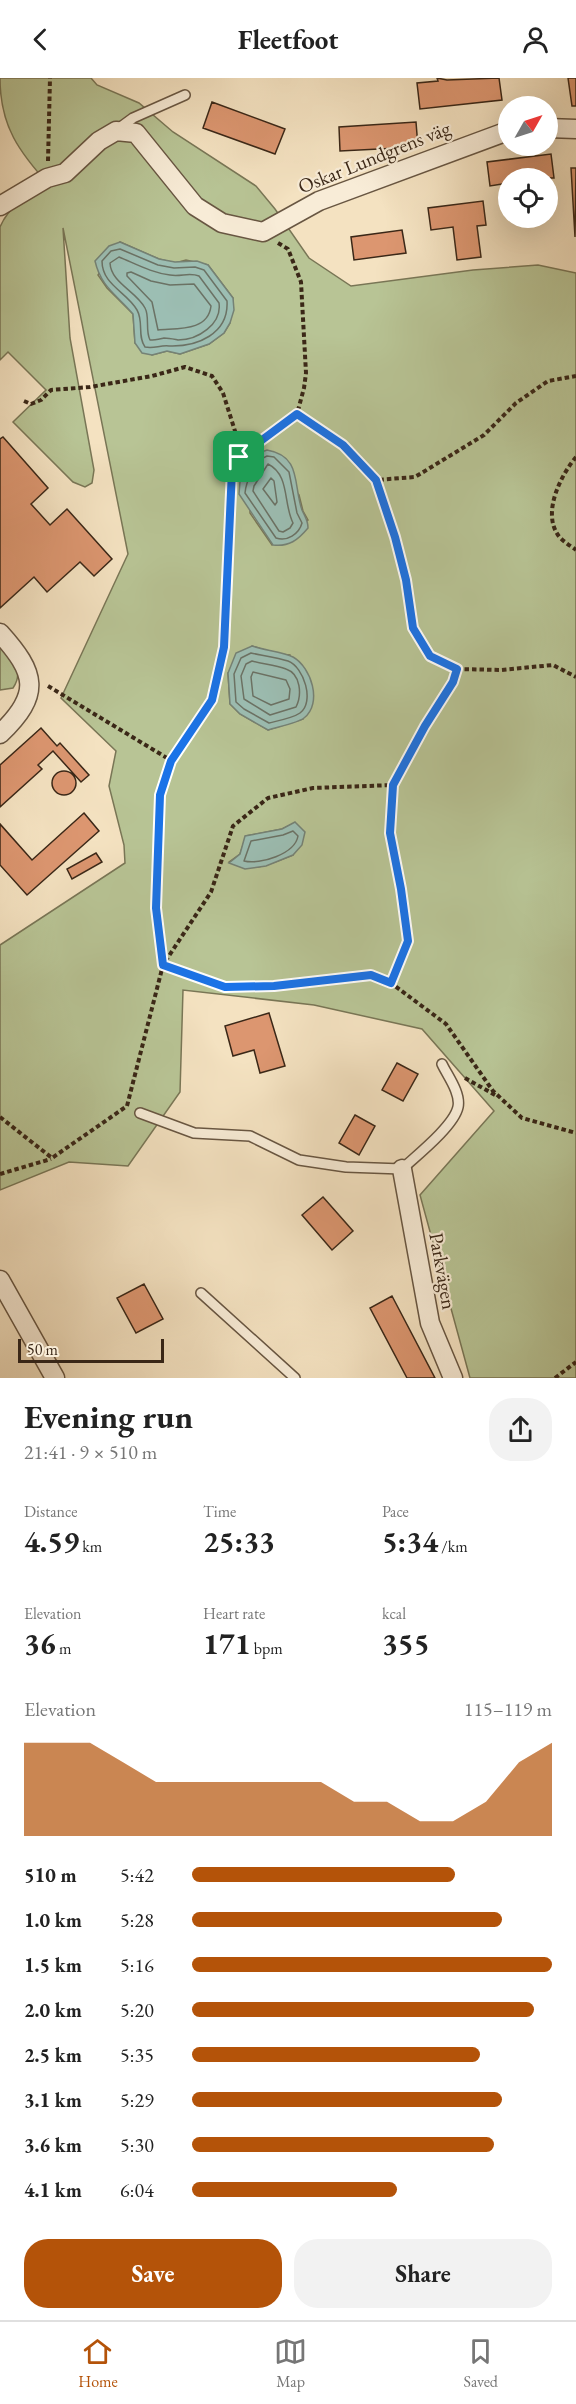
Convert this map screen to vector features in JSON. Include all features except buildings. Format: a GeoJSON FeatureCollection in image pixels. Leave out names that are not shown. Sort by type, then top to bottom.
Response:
{"type":"FeatureCollection","features":[{"type":"Feature","properties":{"kind":"street"},"geometry":{"type":"LineString","coordinates":[[558,128],[576,129]]}},
{"type":"Feature","properties":{"kind":"street"},"geometry":{"type":"LineString","coordinates":[[0,206],[46,178],[65,173],[99,141],[116,131],[136,133],[195,206],[222,223],[263,232]]}},
{"type":"Feature","properties":{"kind":"street","name":"Oskar Lundgrens väg"},"geometry":{"type":"LineString","coordinates":[[263,232],[319,201],[498,134]]}},
{"type":"Feature","properties":{"kind":"street"},"geometry":{"type":"LineString","coordinates":[[0,633],[21,656],[29,674],[28,691],[19,715],[0,734]]}},
{"type":"Feature","properties":{"kind":"street","name":"Parkvägen"},"geometry":{"type":"LineString","coordinates":[[402,1169],[430,1323],[453,1378]]}},
{"type":"Feature","properties":{"kind":"street"},"geometry":{"type":"LineString","coordinates":[[0,1280],[56,1378]]}},
{"type":"Feature","properties":{"kind":"lane"},"geometry":{"type":"LineString","coordinates":[[116,131],[133,118],[185,95]]}},
{"type":"Feature","properties":{"kind":"lane"},"geometry":{"type":"LineString","coordinates":[[140,1113],[194,1133],[250,1136],[299,1160],[346,1167],[402,1169],[428,1146],[458,1107],[456,1093],[442,1064]]}},
{"type":"Feature","properties":{"kind":"lane"},"geometry":{"type":"LineString","coordinates":[[201,1293],[295,1378]]}},
{"type":"Feature","properties":{"kind":"path"},"geometry":{"type":"LineString","coordinates":[[46,178],[50,78]]}},
{"type":"Feature","properties":{"kind":"path"},"geometry":{"type":"LineString","coordinates":[[163,965],[156,908],[160,795],[171,761],[212,700],[224,647],[232,470],[239,457],[297,414],[304,388],[306,373],[301,282],[288,249],[263,232]]}},
{"type":"Feature","properties":{"kind":"path"},"geometry":{"type":"LineString","coordinates":[[24,401],[31,404],[41,400],[51,390],[90,387],[152,376],[185,367],[212,376],[223,393],[235,432],[239,457]]}},
{"type":"Feature","properties":{"kind":"path"},"geometry":{"type":"LineString","coordinates":[[376,480],[415,477],[484,435],[516,403],[548,381],[576,376]]}},
{"type":"Feature","properties":{"kind":"path"},"geometry":{"type":"LineString","coordinates":[[297,414],[343,445],[376,480],[395,537],[406,580],[413,628],[430,656],[457,669],[501,670],[553,665],[576,677]]}},
{"type":"Feature","properties":{"kind":"path"},"geometry":{"type":"LineString","coordinates":[[576,457],[563,473],[551,509],[557,534],[576,550]]}},
{"type":"Feature","properties":{"kind":"path"},"geometry":{"type":"LineString","coordinates":[[391,983],[408,941],[390,833],[393,785],[425,726],[453,682],[457,669]]}},
{"type":"Feature","properties":{"kind":"path"},"geometry":{"type":"LineString","coordinates":[[29,674],[171,761]]}},
{"type":"Feature","properties":{"kind":"path"},"geometry":{"type":"LineString","coordinates":[[0,1174],[52,1158],[127,1106],[163,965],[211,892],[233,826],[268,798],[313,788],[393,785]]}},
{"type":"Feature","properties":{"kind":"path"},"geometry":{"type":"LineString","coordinates":[[163,965],[225,987],[274,986],[371,975],[391,983],[446,1024],[494,1091],[522,1118],[576,1133]]}},
{"type":"Feature","properties":{"kind":"path"},"geometry":{"type":"LineString","coordinates":[[442,1064],[504,1101]]}},
{"type":"Feature","properties":{"kind":"path"},"geometry":{"type":"LineString","coordinates":[[0,1118],[52,1158]]}},
{"type":"Feature","properties":{"kind":"path"},"geometry":{"type":"LineString","coordinates":[[555,1378],[576,1362]]}},
{"type":"Feature","properties":{"kind":"green space"},"geometry":{"type":"Polygon","coordinates":[[[0,78],[91,78],[97,85],[139,103],[173,132],[256,186],[309,258],[351,286],[473,270],[538,265],[576,273],[576,1378],[470,1378],[420,1195],[494,1111],[422,1029],[314,1005],[183,990],[180,1092],[128,1166],[69,1162],[0,1190],[0,945],[125,863],[124,845],[109,786],[116,751],[61,698],[128,554],[63,228],[70,338],[94,470],[92,483],[85,487],[73,482],[13,422],[46,390],[8,352],[0,360],[0,227],[20,201],[50,186],[29,162],[13,137],[3,110],[0,78]],[[120,242],[98,275],[107,288],[133,314],[135,343],[152,355],[167,351],[180,354],[209,344],[224,333],[230,323],[233,298],[208,265],[186,260],[175,263],[159,259],[120,242]],[[256,454],[250,466],[250,513],[272,545],[308,520],[299,495],[256,454]],[[252,646],[228,673],[230,704],[240,714],[268,730],[303,719],[290,655],[277,654],[252,646]],[[295,823],[282,829],[246,836],[240,854],[229,862],[254,867],[269,865],[293,855],[295,823]]]}},
{"type":"Feature","properties":{"kind":"green space"},"geometry":{"type":"Polygon","coordinates":[[[0,645],[16,665],[18,676],[13,688],[0,690],[0,645]]]}},
{"type":"Feature","properties":{"kind":"water"},"geometry":{"type":"Polygon","coordinates":[[[120,242],[159,259],[175,262],[197,261],[208,265],[233,298],[234,310],[224,333],[209,344],[180,354],[167,351],[152,355],[142,353],[135,343],[133,314],[105,284],[95,261],[109,246],[120,242]]]}},
{"type":"Feature","properties":{"kind":"water"},"geometry":{"type":"Polygon","coordinates":[[[267,450],[286,458],[291,465],[308,528],[293,542],[284,545],[273,545],[239,494],[240,482],[256,454],[267,450]]]}},
{"type":"Feature","properties":{"kind":"water"},"geometry":{"type":"Polygon","coordinates":[[[252,646],[289,655],[305,669],[314,695],[310,711],[304,718],[268,730],[240,714],[230,704],[228,673],[236,653],[252,646]]]}},
{"type":"Feature","properties":{"kind":"water"},"geometry":{"type":"Polygon","coordinates":[[[295,822],[305,832],[302,845],[293,855],[266,866],[245,869],[229,863],[240,854],[245,836],[282,829],[295,822]]]}},
{"type":"Feature","properties":{"kind":"route"},"geometry":{"type":"LineString","coordinates":[[297,414],[343,445],[376,480],[395,537],[406,580],[413,628],[430,656],[457,669],[453,682],[425,726],[393,785],[390,833],[408,941],[391,983],[371,975],[274,986],[225,987],[163,965],[156,908],[160,795],[171,761],[212,700],[224,647],[232,470],[239,457],[297,414]]}}]}
